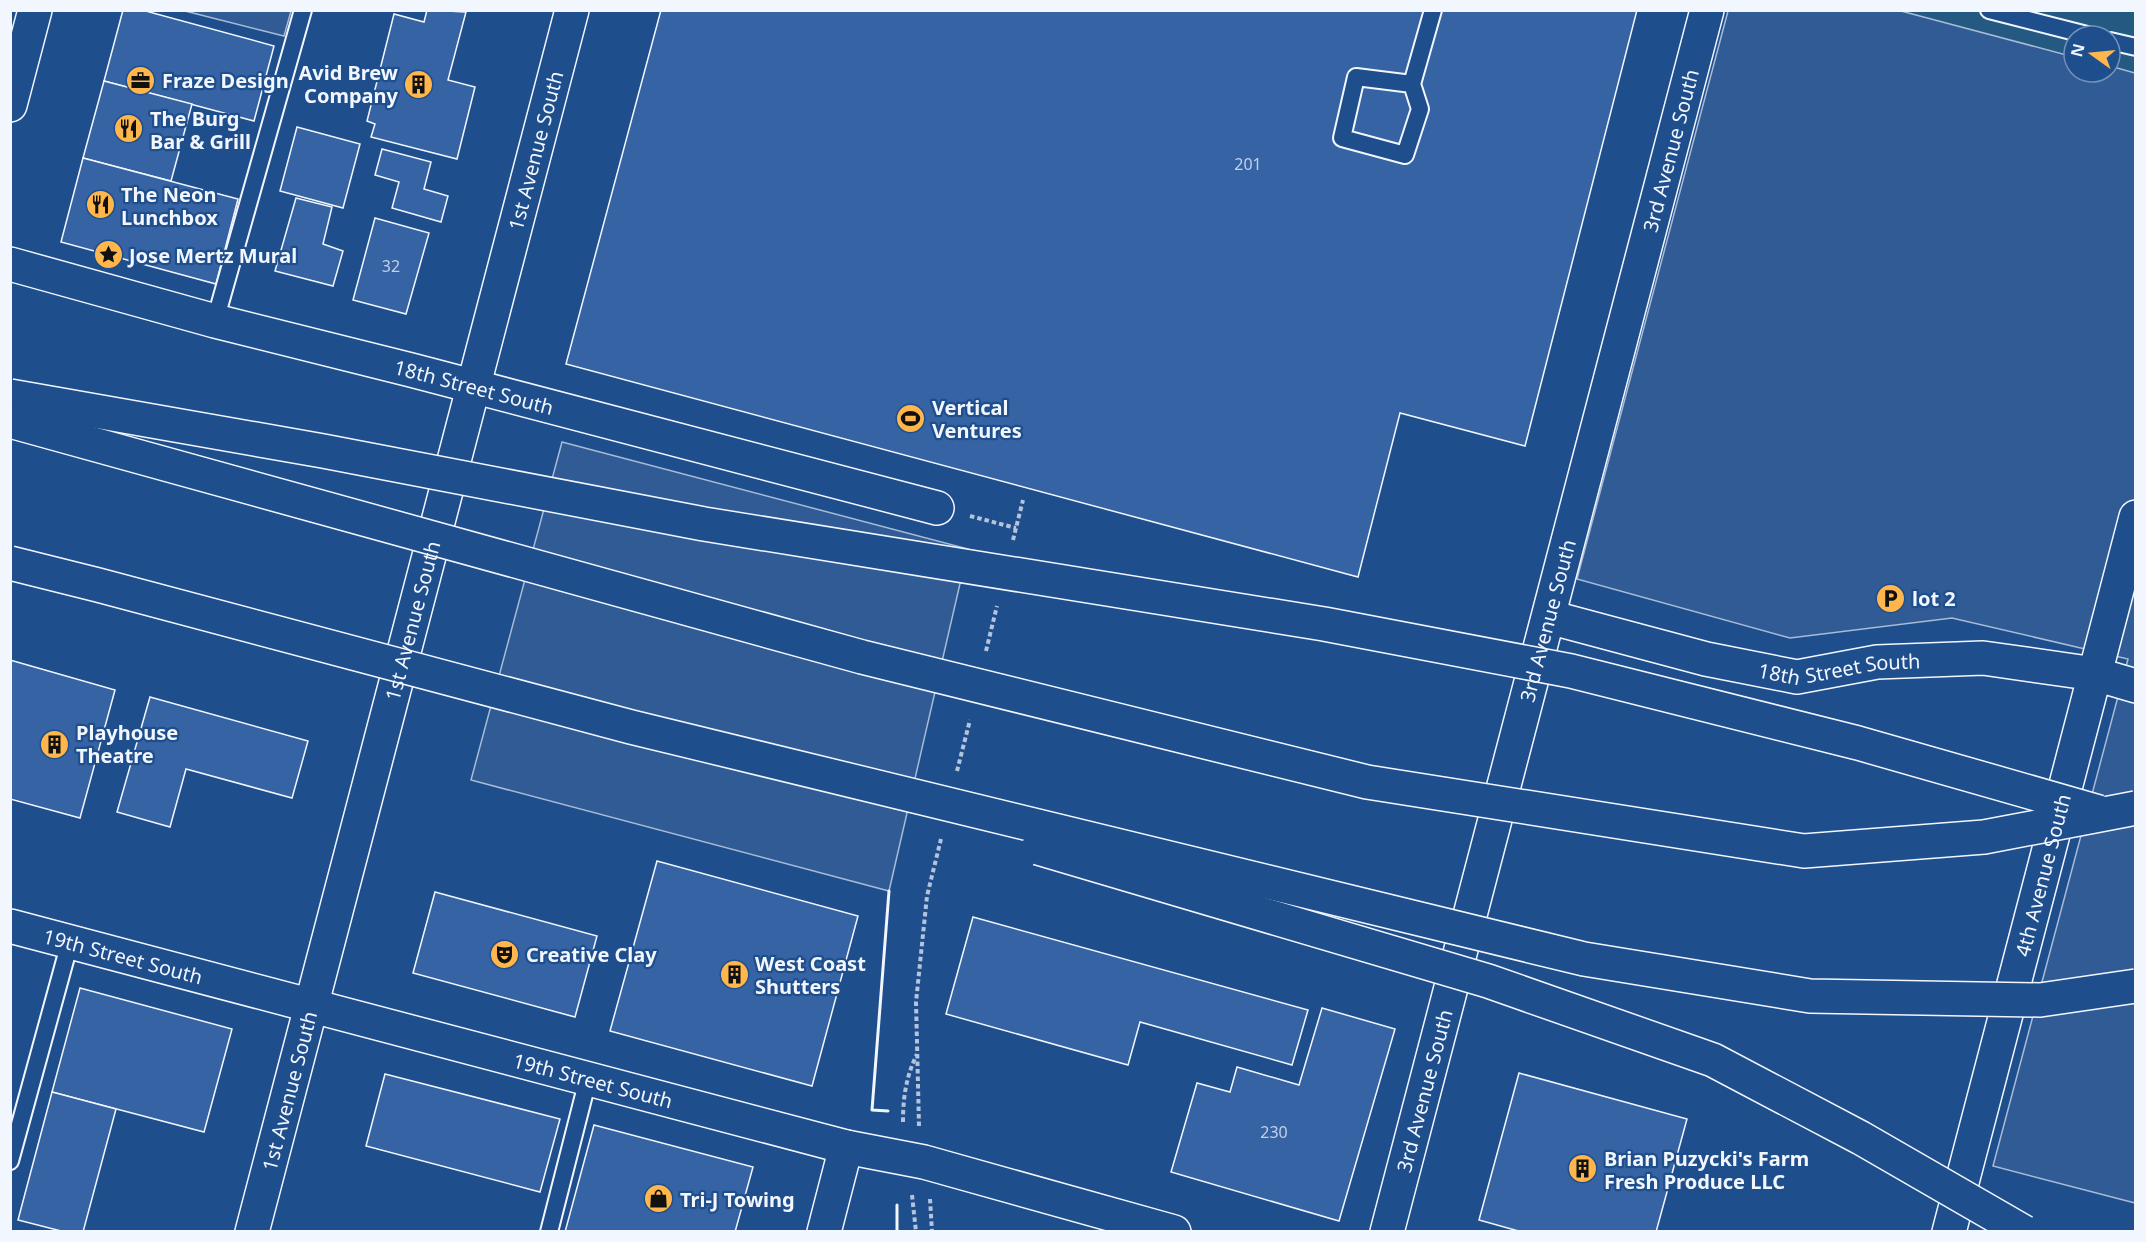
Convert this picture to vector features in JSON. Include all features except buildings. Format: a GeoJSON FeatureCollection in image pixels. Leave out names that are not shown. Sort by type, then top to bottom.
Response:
{"type":"FeatureCollection","features":[{"type":"Feature","properties":{"kind":"main road"},"geometry":{"type":"LineString","coordinates":[[10,105],[35,10]]}},
{"type":"Feature","properties":{"kind":"main road","name":"1st Avenue South"},"geometry":{"type":"LineString","coordinates":[[252,1232],[572,10]]}},
{"type":"Feature","properties":{"kind":"main road","name":"3rd Avenue South"},"geometry":{"type":"LineString","coordinates":[[1387,1232],[1707,10]]}},
{"type":"Feature","properties":{"kind":"main road","name":"18th Street South"},"geometry":{"type":"LineString","coordinates":[[10,264],[215,321],[937,508]]}},
{"type":"Feature","properties":{"kind":"main road"},"geometry":{"type":"LineString","coordinates":[[10,396],[323,451],[704,524],[1324,624],[1571,671],[1858,743],[2136,822]]}},
{"type":"Feature","properties":{"kind":"main road"},"geometry":{"type":"LineString","coordinates":[[10,421],[862,657],[1367,782],[1804,851],[1984,837],[2136,808]]}},
{"type":"Feature","properties":{"kind":"main road","name":"4th Avenue South"},"geometry":{"type":"LineString","coordinates":[[1949,1232],[2136,517]]}},
{"type":"Feature","properties":{"kind":"main road"},"geometry":{"type":"LineString","coordinates":[[10,563],[631,727],[1584,959],[1810,996],[2040,1000],[2136,986]]}},
{"type":"Feature","properties":{"kind":"main road","name":"18th Street South"},"geometry":{"type":"LineString","coordinates":[[1549,617],[1706,659],[1797,677],[1877,662],[1983,658],[2095,674],[2136,686]]}},
{"type":"Feature","properties":{"kind":"main road"},"geometry":{"type":"LineString","coordinates":[[631,727],[1488,981],[1713,1060],[1861,1138],[2024,1232]]}},
{"type":"Feature","properties":{"kind":"main road","name":"19th Street South"},"geometry":{"type":"LineString","coordinates":[[10,926],[846,1148],[924,1162],[1174,1232]]}},
{"type":"Feature","properties":{"kind":"main road"},"geometry":{"type":"LineString","coordinates":[[824,1232],[846,1148]]}},
{"type":"Feature","properties":{"kind":"lane"},"geometry":{"type":"LineString","coordinates":[[215,321],[303,10]]}},
{"type":"Feature","properties":{"kind":"lane"},"geometry":{"type":"LineString","coordinates":[[1412,84],[1356,77],[1342,138],[1405,155],[1420,109],[1412,84],[1433,10]]}},
{"type":"Feature","properties":{"kind":"lane"},"geometry":{"type":"LineString","coordinates":[[1989,10],[2062,29]]}},
{"type":"Feature","properties":{"kind":"lane"},"geometry":{"type":"LineString","coordinates":[[10,1161],[70,942]]}},
{"type":"Feature","properties":{"kind":"lane"},"geometry":{"type":"LineString","coordinates":[[549,1232],[588,1080]]}},
{"type":"Feature","properties":{"kind":"path"},"geometry":{"type":"LineString","coordinates":[[937,508],[1016,528]]}},
{"type":"Feature","properties":{"kind":"path"},"geometry":{"type":"LineString","coordinates":[[903,1128],[904,1091],[917,1054],[919,1128]]}},
{"type":"Feature","properties":{"kind":"path"},"geometry":{"type":"LineString","coordinates":[[930,1195],[932,1232]]}},
{"type":"Feature","properties":{"kind":"path"},"geometry":{"type":"LineString","coordinates":[[913,1198],[916,1232]]}},
{"type":"Feature","properties":{"kind":"shaded area"},"geometry":{"type":"Polygon","coordinates":[[[185,11],[291,11],[284,36],[185,11]]]}},
{"type":"Feature","properties":{"kind":"shaded area","name":"lot 2"},"geometry":{"type":"Polygon","coordinates":[[[1728,11],[1901,11],[2062,54],[2062,84],[2122,84],[2122,69],[2135,73],[2135,1203],[1993,1166],[2128,659],[1952,618],[1790,638],[1577,579],[1728,11]]]}},
{"type":"Feature","properties":{"kind":"shaded area"},"geometry":{"type":"Polygon","coordinates":[[[1884,11],[2135,11],[2135,78],[2122,74],[2122,24],[2062,24],[2062,58],[1884,11]]]}},
{"type":"Feature","properties":{"kind":"shaded area"},"geometry":{"type":"Polygon","coordinates":[[[562,442],[968,549],[889,891],[471,780],[562,442]]]}},
{"type":"Feature","properties":{"kind":"wall"},"geometry":{"type":"LineString","coordinates":[[888,1111],[872,1110],[889,891]]}},
{"type":"Feature","properties":{"kind":"wall"},"geometry":{"type":"LineString","coordinates":[[897,1205],[897,1232]]}},
{"type":"Feature","properties":{"kind":"place","name":"Fraze Design"},"geometry":{"type":"Point","coordinates":[141,80]}},
{"type":"Feature","properties":{"kind":"place","name":"Avid Brew Company"},"geometry":{"type":"Point","coordinates":[419,84]}},
{"type":"Feature","properties":{"kind":"place","name":"The Burg Bar & Grill"},"geometry":{"type":"Point","coordinates":[129,129]}},
{"type":"Feature","properties":{"kind":"place","name":"The Neon Lunchbox"},"geometry":{"type":"Point","coordinates":[100,205]}},
{"type":"Feature","properties":{"kind":"place","name":"Jose Mertz Mural"},"geometry":{"type":"Point","coordinates":[108,255]}},
{"type":"Feature","properties":{"kind":"place","name":"Vertical Ventures"},"geometry":{"type":"Point","coordinates":[911,419]}},
{"type":"Feature","properties":{"kind":"place","name":"lot 2"},"geometry":{"type":"Point","coordinates":[1891,598]}},
{"type":"Feature","properties":{"kind":"place","name":"Playhouse Theatre"},"geometry":{"type":"Point","coordinates":[55,744]}},
{"type":"Feature","properties":{"kind":"place","name":"Creative Clay"},"geometry":{"type":"Point","coordinates":[505,954]}},
{"type":"Feature","properties":{"kind":"place","name":"West Coast Shutters"},"geometry":{"type":"Point","coordinates":[734,974]}},
{"type":"Feature","properties":{"kind":"place","name":"Brian Puzycki's Farm Fresh Produce LLC"},"geometry":{"type":"Point","coordinates":[1583,1169]}},
{"type":"Feature","properties":{"kind":"place","name":"Tri-J Towing"},"geometry":{"type":"Point","coordinates":[659,1199]}}]}
